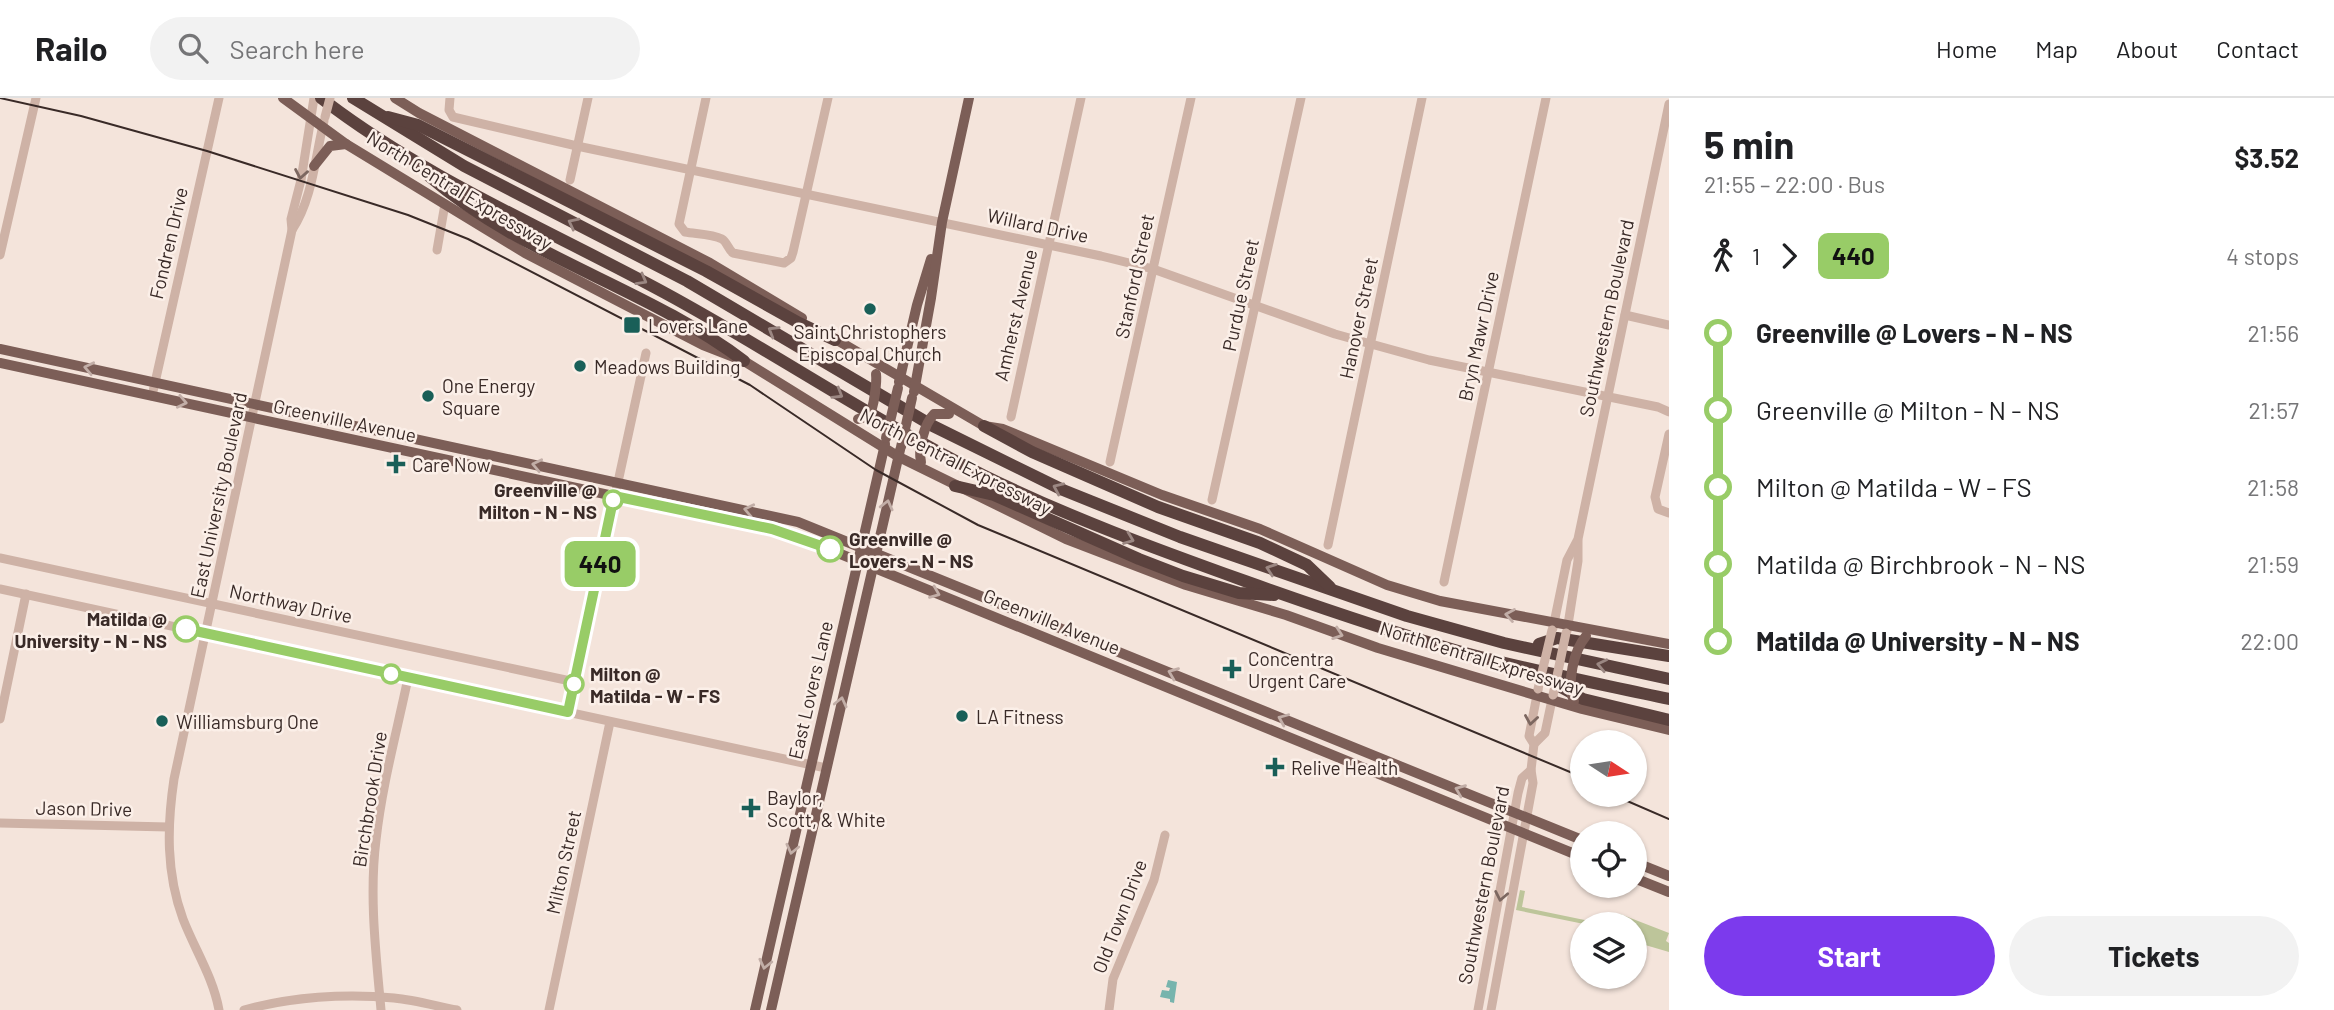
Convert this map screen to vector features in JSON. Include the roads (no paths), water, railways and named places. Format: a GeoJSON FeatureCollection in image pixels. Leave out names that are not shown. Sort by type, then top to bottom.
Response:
{"type":"FeatureCollection","features":[{"type":"Feature","properties":{"kind":"highway","name":"North Central Expressway"},"geometry":{"type":"LineString","coordinates":[[321,98],[408,157],[709,317],[850,401],[983,475],[1121,536],[1383,629],[1529,669],[1669,699]]}},
{"type":"Feature","properties":{"kind":"highway","name":"North Central Expressway"},"geometry":{"type":"LineString","coordinates":[[353,98],[464,166],[698,288],[972,447],[1110,510],[1407,616],[1526,648],[1669,680]]}},
{"type":"Feature","properties":{"kind":"highway"},"geometry":{"type":"LineString","coordinates":[[377,114],[418,125],[697,266],[835,340]]}},
{"type":"Feature","properties":{"kind":"highway"},"geometry":{"type":"LineString","coordinates":[[408,157],[450,195],[502,228],[710,336],[744,361]]}},
{"type":"Feature","properties":{"kind":"highway"},"geometry":{"type":"LineString","coordinates":[[984,426],[1032,452],[1158,507],[1260,543],[1307,565],[1335,592]]}},
{"type":"Feature","properties":{"kind":"highway"},"geometry":{"type":"LineString","coordinates":[[955,485],[994,495],[1126,554],[1183,576],[1239,593],[1288,596]]}},
{"type":"Feature","properties":{"kind":"highway"},"geometry":{"type":"LineString","coordinates":[[1526,648],[1557,638],[1669,656]]}},
{"type":"Feature","properties":{"kind":"highway"},"geometry":{"type":"LineString","coordinates":[[1529,669],[1583,699],[1669,720]]}},
{"type":"Feature","properties":{"kind":"main road","name":"North Central Expressway"},"geometry":{"type":"LineString","coordinates":[[283,98],[324,122],[346,144],[525,253],[703,345],[744,361],[825,413],[885,442],[930,473],[1066,539],[1186,585],[1286,615],[1378,648],[1669,730]]}},
{"type":"Feature","properties":{"kind":"main road"},"geometry":{"type":"LineString","coordinates":[[395,98],[419,113],[710,263],[868,359],[913,392],[954,414],[984,426],[1003,429],[1162,495],[1260,529],[1387,585],[1440,601],[1567,629],[1669,644]]}},
{"type":"Feature","properties":{"kind":"main road"},"geometry":{"type":"LineString","coordinates":[[913,392],[942,222],[968,98]]}},
{"type":"Feature","properties":{"kind":"main road"},"geometry":{"type":"LineString","coordinates":[[314,166],[330,146],[346,144]]}},
{"type":"Feature","properties":{"kind":"main road"},"geometry":{"type":"LineString","coordinates":[[899,383],[917,305],[942,222]]}},
{"type":"Feature","properties":{"kind":"main road","name":"Greenville Avenue"},"geometry":{"type":"LineString","coordinates":[[0,349],[776,515],[815,527],[1570,835]]}},
{"type":"Feature","properties":{"kind":"main road"},"geometry":{"type":"LineString","coordinates":[[825,413],[858,419],[870,412],[877,380],[868,359]]}},
{"type":"Feature","properties":{"kind":"main road","name":"Greenville Avenue"},"geometry":{"type":"LineString","coordinates":[[0,363],[772,529],[857,560],[1570,852]]}},
{"type":"Feature","properties":{"kind":"main road","name":"East Lovers Lane"},"geometry":{"type":"LineString","coordinates":[[755,1010],[899,383]]}},
{"type":"Feature","properties":{"kind":"main road","name":"East Lovers Lane"},"geometry":{"type":"LineString","coordinates":[[771,1010],[913,392]]}},
{"type":"Feature","properties":{"kind":"main road"},"geometry":{"type":"LineString","coordinates":[[930,473],[921,462],[920,452],[929,419],[934,414],[954,414]]}},
{"type":"Feature","properties":{"kind":"main road"},"geometry":{"type":"LineString","coordinates":[[387,447],[390,433]]}},
{"type":"Feature","properties":{"kind":"main road"},"geometry":{"type":"LineString","coordinates":[[460,463],[463,448]]}},
{"type":"Feature","properties":{"kind":"main road"},"geometry":{"type":"LineString","coordinates":[[1576,705],[1570,689],[1578,649],[1589,633]]}},
{"type":"Feature","properties":{"kind":"main road"},"geometry":{"type":"LineString","coordinates":[[1204,702],[1210,688]]}},
{"type":"Feature","properties":{"kind":"main road"},"geometry":{"type":"LineString","coordinates":[[1310,746],[1316,732]]}},
{"type":"Feature","properties":{"kind":"main road"},"geometry":{"type":"LineString","coordinates":[[1400,782],[1406,768]]}},
{"type":"Feature","properties":{"kind":"main road"},"geometry":{"type":"LineString","coordinates":[[1647,867],[1669,876]]}},
{"type":"Feature","properties":{"kind":"main road"},"geometry":{"type":"LineString","coordinates":[[1647,883],[1669,892]]}},
{"type":"Feature","properties":{"kind":"main road"},"geometry":{"type":"LineString","coordinates":[[776,917],[791,920]]}},
{"type":"Feature","properties":{"kind":"street"},"geometry":{"type":"LineString","coordinates":[[0,255],[36,98]]}},
{"type":"Feature","properties":{"kind":"street","name":"Fondren Drive"},"geometry":{"type":"LineString","coordinates":[[152,396],[219,98]]}},
{"type":"Feature","properties":{"kind":"street","name":"East University Boulevard"},"geometry":{"type":"LineString","coordinates":[[219,1010],[206,967],[176,899],[168,827],[174,779],[292,230],[291,219],[301,180],[314,98]]}},
{"type":"Feature","properties":{"kind":"street","name":"East University Boulevard"},"geometry":{"type":"LineString","coordinates":[[292,230],[308,194],[330,98]]}},
{"type":"Feature","properties":{"kind":"street","name":"Willard Drive"},"geometry":{"type":"LineString","coordinates":[[450,98],[449,110],[453,117],[1153,269],[1335,334],[1371,344],[1658,407],[1669,412]]}},
{"type":"Feature","properties":{"kind":"street"},"geometry":{"type":"LineString","coordinates":[[570,180],[588,98]]}},
{"type":"Feature","properties":{"kind":"street"},"geometry":{"type":"LineString","coordinates":[[706,98],[679,224],[685,232],[721,239],[733,253],[787,262],[793,252],[828,98]]}},
{"type":"Feature","properties":{"kind":"street","name":"Amherst Avenue"},"geometry":{"type":"LineString","coordinates":[[1010,417],[1081,98]]}},
{"type":"Feature","properties":{"kind":"street","name":"Stanford Street"},"geometry":{"type":"LineString","coordinates":[[1110,462],[1191,98]]}},
{"type":"Feature","properties":{"kind":"street","name":"Purdue Street"},"geometry":{"type":"LineString","coordinates":[[1212,500],[1301,98]]}},
{"type":"Feature","properties":{"kind":"street","name":"Hanover Street"},"geometry":{"type":"LineString","coordinates":[[1328,545],[1422,98]]}},
{"type":"Feature","properties":{"kind":"street","name":"Bryn Mawr Drive"},"geometry":{"type":"LineString","coordinates":[[1444,582],[1546,98]]}},
{"type":"Feature","properties":{"kind":"street","name":"Southwestern Boulevard"},"geometry":{"type":"LineString","coordinates":[[1491,1010],[1533,783],[1531,770],[1534,744],[1545,733],[1567,629],[1578,561],[1578,539],[1669,104]]}},
{"type":"Feature","properties":{"kind":"street"},"geometry":{"type":"LineString","coordinates":[[437,250],[445,204]]}},
{"type":"Feature","properties":{"kind":"street"},"geometry":{"type":"LineString","coordinates":[[1625,315],[1669,325]]}},
{"type":"Feature","properties":{"kind":"street"},"geometry":{"type":"LineString","coordinates":[[568,712],[646,353]]}},
{"type":"Feature","properties":{"kind":"street"},"geometry":{"type":"LineString","coordinates":[[1669,434],[1655,497],[1658,509],[1669,513]]}},
{"type":"Feature","properties":{"kind":"street","name":"Southwestern Boulevard"},"geometry":{"type":"LineString","coordinates":[[1534,744],[1529,736],[1537,692],[1567,560],[1578,539]]}},
{"type":"Feature","properties":{"kind":"street","name":"Northway Drive"},"geometry":{"type":"LineString","coordinates":[[0,558],[575,682]]}},
{"type":"Feature","properties":{"kind":"street"},"geometry":{"type":"LineString","coordinates":[[0,589],[826,768]]}},
{"type":"Feature","properties":{"kind":"street"},"geometry":{"type":"LineString","coordinates":[[0,719],[26,594]]}},
{"type":"Feature","properties":{"kind":"street","name":"Birchbrook Drive"},"geometry":{"type":"LineString","coordinates":[[381,1010],[373,883],[376,840],[408,678]]}},
{"type":"Feature","properties":{"kind":"street","name":"Milton Street"},"geometry":{"type":"LineString","coordinates":[[549,1010],[610,722]]}},
{"type":"Feature","properties":{"kind":"street","name":"Southwestern Boulevard"},"geometry":{"type":"LineString","coordinates":[[1478,1010],[1514,812],[1522,778],[1531,770]]}},
{"type":"Feature","properties":{"kind":"street","name":"Jason Drive"},"geometry":{"type":"LineString","coordinates":[[0,823],[168,827]]}},
{"type":"Feature","properties":{"kind":"street","name":"Old Town Drive"},"geometry":{"type":"LineString","coordinates":[[1109,1010],[1113,979],[1154,880],[1165,835]]}},
{"type":"Feature","properties":{"kind":"street"},"geometry":{"type":"LineString","coordinates":[[1506,861],[1518,863]]}},
{"type":"Feature","properties":{"kind":"street"},"geometry":{"type":"LineString","coordinates":[[244,1010],[303,999],[380,997],[457,1010]]}},
{"type":"Feature","properties":{"kind":"water"},"geometry":{"type":"Polygon","coordinates":[[[1168,980],[1177,982],[1174,1003],[1170,1002],[1170,999],[1160,997],[1162,990],[1169,991],[1170,988],[1166,987],[1168,980]]]}},
{"type":"Feature","properties":{"kind":"tram line"},"geometry":{"type":"LineString","coordinates":[[0,98],[81,116],[207,151],[408,215],[468,239],[750,385],[876,470],[978,525],[1570,772]]}},
{"type":"Feature","properties":{"kind":"tram line"},"geometry":{"type":"LineString","coordinates":[[1641,807],[1669,819]]}},
{"type":"Feature","properties":{"kind":"place","name":"Saint Christophers Episcopal Church"},"geometry":{"type":"Point","coordinates":[870,309]}},
{"type":"Feature","properties":{"kind":"place","name":"Lovers Lane"},"geometry":{"type":"Point","coordinates":[632,325]}},
{"type":"Feature","properties":{"kind":"place","name":"Meadows Building"},"geometry":{"type":"Point","coordinates":[580,366]}},
{"type":"Feature","properties":{"kind":"place","name":"One Energy Square"},"geometry":{"type":"Point","coordinates":[428,396]}},
{"type":"Feature","properties":{"kind":"place","name":"Care Now"},"geometry":{"type":"Point","coordinates":[396,464]}},
{"type":"Feature","properties":{"kind":"place","name":"Greenville @ Milton - N - NS"},"geometry":{"type":"Point","coordinates":[613,500]}},
{"type":"Feature","properties":{"kind":"place","name":"Greenville @ Lovers - N - NS"},"geometry":{"type":"Point","coordinates":[830,549]}},
{"type":"Feature","properties":{"kind":"place","name":"Matilda @ University - N - NS"},"geometry":{"type":"Point","coordinates":[186,629]}},
{"type":"Feature","properties":{"kind":"place","name":"Concentra Urgent Care"},"geometry":{"type":"Point","coordinates":[1232,669]}},
{"type":"Feature","properties":{"kind":"place","name":"Milton @ Matilda - W - FS"},"geometry":{"type":"Point","coordinates":[574,684]}},
{"type":"Feature","properties":{"kind":"place","name":"LA Fitness"},"geometry":{"type":"Point","coordinates":[962,716]}},
{"type":"Feature","properties":{"kind":"place","name":"Williamsburg One"},"geometry":{"type":"Point","coordinates":[162,721]}},
{"type":"Feature","properties":{"kind":"place","name":"Relive Health"},"geometry":{"type":"Point","coordinates":[1275,767]}},
{"type":"Feature","properties":{"kind":"place","name":"Baylor, Scott, & White"},"geometry":{"type":"Point","coordinates":[751,808]}}]}
